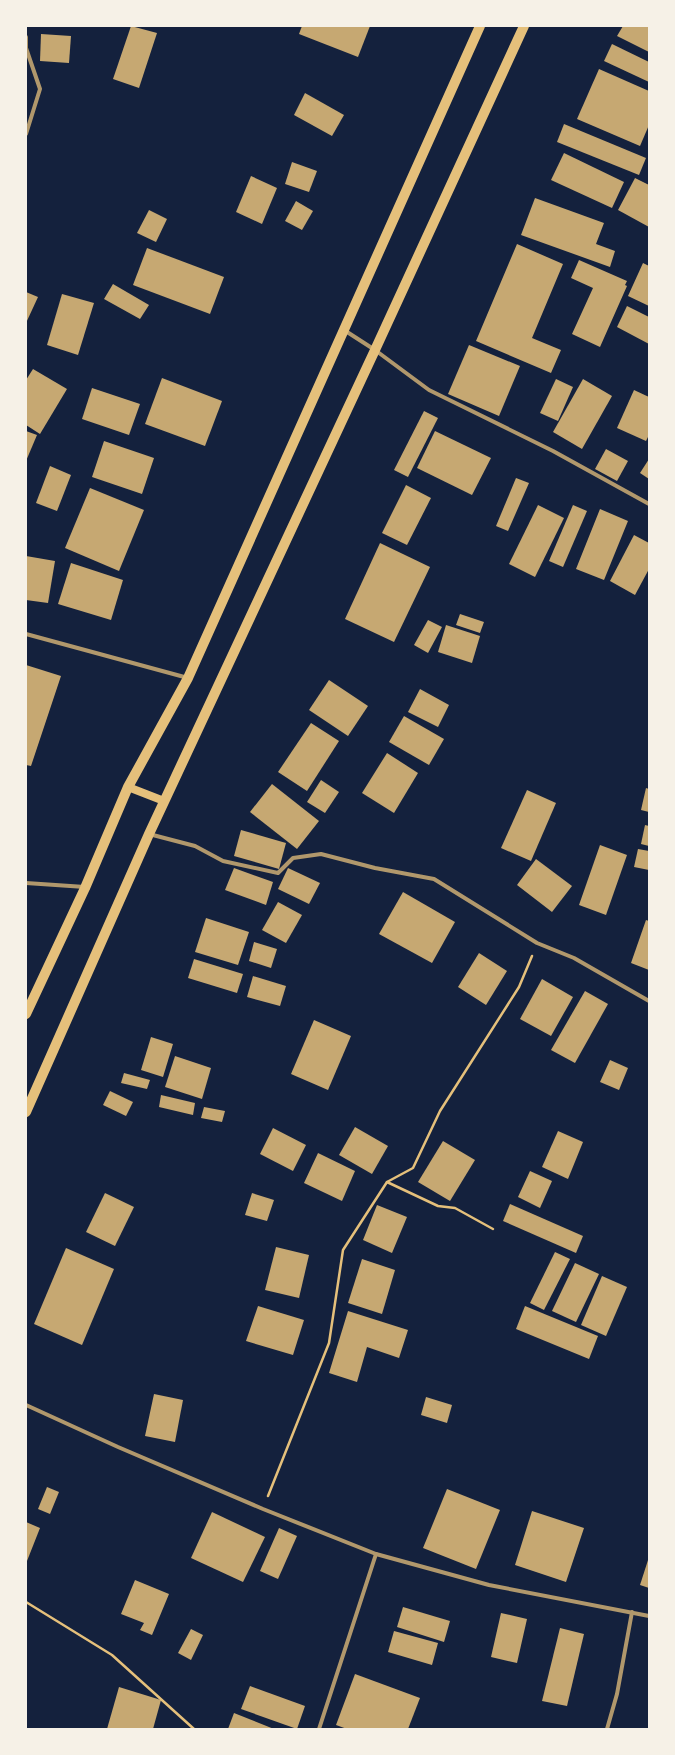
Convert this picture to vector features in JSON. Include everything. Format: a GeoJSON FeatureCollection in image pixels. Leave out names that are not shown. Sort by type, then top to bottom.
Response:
{"type":"FeatureCollection","features":[{"type":"Feature","properties":{"kind":"main road"},"geometry":{"type":"LineString","coordinates":[[26,1014],[85,888],[128,787],[188,678],[480,26]]}},
{"type":"Feature","properties":{"kind":"main road"},"geometry":{"type":"LineString","coordinates":[[26,1112],[164,801],[375,350],[524,26]]}},
{"type":"Feature","properties":{"kind":"main road"},"geometry":{"type":"LineString","coordinates":[[128,787],[164,801]]}},
{"type":"Feature","properties":{"kind":"street"},"geometry":{"type":"LineString","coordinates":[[26,37],[26,48],[40,89],[26,134]]}},
{"type":"Feature","properties":{"kind":"street"},"geometry":{"type":"LineString","coordinates":[[343,329],[375,350],[429,390],[553,451],[649,504]]}},
{"type":"Feature","properties":{"kind":"street"},"geometry":{"type":"LineString","coordinates":[[26,634],[188,678]]}},
{"type":"Feature","properties":{"kind":"street"},"geometry":{"type":"LineString","coordinates":[[149,834],[195,846],[223,861],[278,872],[293,858],[322,854],[375,868],[434,880],[537,943],[574,958],[649,1001]]}},
{"type":"Feature","properties":{"kind":"street"},"geometry":{"type":"LineString","coordinates":[[26,883],[85,888]]}},
{"type":"Feature","properties":{"kind":"street"},"geometry":{"type":"LineString","coordinates":[[26,1404],[118,1447],[263,1509],[376,1554],[489,1585],[649,1616]]}},
{"type":"Feature","properties":{"kind":"street"},"geometry":{"type":"LineString","coordinates":[[319,1729],[376,1554]]}},
{"type":"Feature","properties":{"kind":"street"},"geometry":{"type":"LineString","coordinates":[[607,1729],[617,1694],[632,1612]]}},
{"type":"Feature","properties":{"kind":"path"},"geometry":{"type":"LineString","coordinates":[[263,1509],[329,1343],[343,1250],[387,1182],[413,1168],[440,1111],[519,987],[537,943]]}},
{"type":"Feature","properties":{"kind":"path"},"geometry":{"type":"LineString","coordinates":[[387,1182],[438,1206],[455,1208],[493,1229]]}},
{"type":"Feature","properties":{"kind":"path"},"geometry":{"type":"LineString","coordinates":[[26,1602],[112,1655],[194,1729]]}},
{"type":"Feature","properties":{"kind":"building"},"geometry":{"type":"Polygon","coordinates":[[[131,26],[157,33],[139,88],[113,79],[131,26]]]}},
{"type":"Feature","properties":{"kind":"building"},"geometry":{"type":"Polygon","coordinates":[[[302,26],[370,26],[358,57],[299,34],[302,26]]]}},
{"type":"Feature","properties":{"kind":"building"},"geometry":{"type":"Polygon","coordinates":[[[623,26],[649,26],[649,52],[617,36],[623,26]]]}},
{"type":"Feature","properties":{"kind":"building"},"geometry":{"type":"Polygon","coordinates":[[[41,34],[71,36],[69,63],[40,61],[41,34]]]}},
{"type":"Feature","properties":{"kind":"building"},"geometry":{"type":"Polygon","coordinates":[[[612,44],[649,62],[649,82],[604,61],[612,44]]]}},
{"type":"Feature","properties":{"kind":"building"},"geometry":{"type":"Polygon","coordinates":[[[599,69],[649,91],[649,125],[640,146],[577,119],[599,69]]]}},
{"type":"Feature","properties":{"kind":"building"},"geometry":{"type":"Polygon","coordinates":[[[305,93],[344,115],[332,136],[294,115],[305,93]]]}},
{"type":"Feature","properties":{"kind":"building"},"geometry":{"type":"Polygon","coordinates":[[[564,124],[646,158],[639,175],[557,142],[564,124]]]}},
{"type":"Feature","properties":{"kind":"building"},"geometry":{"type":"Polygon","coordinates":[[[564,153],[624,182],[612,208],[551,180],[564,153]]]}},
{"type":"Feature","properties":{"kind":"building"},"geometry":{"type":"Polygon","coordinates":[[[292,162],[317,171],[309,192],[285,184],[292,162]]]}},
{"type":"Feature","properties":{"kind":"building"},"geometry":{"type":"Polygon","coordinates":[[[251,176],[277,188],[262,224],[236,212],[251,176]]]}},
{"type":"Feature","properties":{"kind":"building"},"geometry":{"type":"Polygon","coordinates":[[[635,178],[649,185],[649,227],[618,210],[635,178]]]}},
{"type":"Feature","properties":{"kind":"building"},"geometry":{"type":"Polygon","coordinates":[[[535,198],[604,223],[596,244],[615,251],[610,267],[521,235],[535,198]]]}},
{"type":"Feature","properties":{"kind":"building"},"geometry":{"type":"Polygon","coordinates":[[[296,201],[313,211],[302,230],[285,221],[296,201]]]}},
{"type":"Feature","properties":{"kind":"building"},"geometry":{"type":"Polygon","coordinates":[[[149,210],[167,219],[156,242],[137,233],[149,210]]]}},
{"type":"Feature","properties":{"kind":"building"},"geometry":{"type":"Polygon","coordinates":[[[517,244],[563,264],[532,338],[561,350],[551,373],[476,341],[517,244]]]}},
{"type":"Feature","properties":{"kind":"building"},"geometry":{"type":"Polygon","coordinates":[[[147,248],[224,277],[210,314],[133,285],[147,248]]]}},
{"type":"Feature","properties":{"kind":"building"},"geometry":{"type":"Polygon","coordinates":[[[579,260],[627,281],[625,285],[627,286],[600,347],[572,334],[593,288],[571,278],[579,260]]]}},
{"type":"Feature","properties":{"kind":"building"},"geometry":{"type":"Polygon","coordinates":[[[643,263],[649,266],[649,306],[628,296],[643,263]]]}},
{"type":"Feature","properties":{"kind":"building"},"geometry":{"type":"Polygon","coordinates":[[[113,284],[149,305],[140,319],[104,299],[113,284]]]}},
{"type":"Feature","properties":{"kind":"building"},"geometry":{"type":"Polygon","coordinates":[[[26,292],[38,297],[26,323],[26,292]]]}},
{"type":"Feature","properties":{"kind":"building"},"geometry":{"type":"Polygon","coordinates":[[[62,294],[94,303],[78,355],[47,345],[62,294]]]}},
{"type":"Feature","properties":{"kind":"building"},"geometry":{"type":"Polygon","coordinates":[[[627,306],[649,317],[649,344],[617,327],[627,306]]]}},
{"type":"Feature","properties":{"kind":"building"},"geometry":{"type":"Polygon","coordinates":[[[469,345],[520,366],[499,416],[448,394],[469,345]]]}},
{"type":"Feature","properties":{"kind":"building"},"geometry":{"type":"Polygon","coordinates":[[[33,369],[67,389],[40,434],[26,425],[26,380],[33,369]]]}},
{"type":"Feature","properties":{"kind":"building"},"geometry":{"type":"Polygon","coordinates":[[[162,378],[222,401],[205,446],[145,424],[162,378]]]}},
{"type":"Feature","properties":{"kind":"building"},"geometry":{"type":"Polygon","coordinates":[[[556,379],[573,387],[558,421],[540,413],[556,379]]]}},
{"type":"Feature","properties":{"kind":"building"},"geometry":{"type":"Polygon","coordinates":[[[583,379],[612,396],[582,449],[553,432],[583,379]]]}},
{"type":"Feature","properties":{"kind":"building"},"geometry":{"type":"Polygon","coordinates":[[[92,388],[140,404],[129,435],[82,419],[92,388]]]}},
{"type":"Feature","properties":{"kind":"building"},"geometry":{"type":"Polygon","coordinates":[[[634,390],[649,397],[649,435],[646,441],[617,428],[634,390]]]}},
{"type":"Feature","properties":{"kind":"building"},"geometry":{"type":"Polygon","coordinates":[[[424,411],[438,418],[408,477],[394,470],[424,411]]]}},
{"type":"Feature","properties":{"kind":"building"},"geometry":{"type":"Polygon","coordinates":[[[26,431],[37,435],[26,461],[26,431]]]}},
{"type":"Feature","properties":{"kind":"building"},"geometry":{"type":"Polygon","coordinates":[[[435,431],[491,458],[472,495],[417,468],[435,431]]]}},
{"type":"Feature","properties":{"kind":"building"},"geometry":{"type":"Polygon","coordinates":[[[104,441],[154,458],[142,494],[92,477],[104,441]]]}},
{"type":"Feature","properties":{"kind":"building"},"geometry":{"type":"Polygon","coordinates":[[[606,449],[628,461],[617,481],[595,469],[606,449]]]}},
{"type":"Feature","properties":{"kind":"building"},"geometry":{"type":"Polygon","coordinates":[[[649,459],[649,479],[640,473],[649,459]]]}},
{"type":"Feature","properties":{"kind":"building"},"geometry":{"type":"Polygon","coordinates":[[[50,466],[71,475],[57,511],[36,503],[50,466]]]}},
{"type":"Feature","properties":{"kind":"building"},"geometry":{"type":"Polygon","coordinates":[[[516,478],[529,483],[508,531],[496,526],[516,478]]]}},
{"type":"Feature","properties":{"kind":"building"},"geometry":{"type":"Polygon","coordinates":[[[406,485],[431,498],[407,545],[382,533],[406,485]]]}},
{"type":"Feature","properties":{"kind":"building"},"geometry":{"type":"Polygon","coordinates":[[[90,488],[144,510],[119,571],[65,548],[90,488]]]}},
{"type":"Feature","properties":{"kind":"building"},"geometry":{"type":"Polygon","coordinates":[[[538,505],[564,518],[535,577],[509,564],[538,505]]]}},
{"type":"Feature","properties":{"kind":"building"},"geometry":{"type":"Polygon","coordinates":[[[573,505],[587,511],[563,567],[549,561],[573,505]]]}},
{"type":"Feature","properties":{"kind":"building"},"geometry":{"type":"Polygon","coordinates":[[[600,509],[628,521],[604,580],[576,569],[600,509]]]}},
{"type":"Feature","properties":{"kind":"building"},"geometry":{"type":"Polygon","coordinates":[[[634,535],[649,543],[649,569],[635,595],[610,581],[634,535]]]}},
{"type":"Feature","properties":{"kind":"building"},"geometry":{"type":"Polygon","coordinates":[[[380,543],[430,567],[394,642],[345,619],[380,543]]]}},
{"type":"Feature","properties":{"kind":"building"},"geometry":{"type":"Polygon","coordinates":[[[26,556],[55,561],[48,603],[26,600],[26,556]]]}},
{"type":"Feature","properties":{"kind":"building"},"geometry":{"type":"Polygon","coordinates":[[[71,563],[123,580],[111,620],[58,604],[71,563]]]}},
{"type":"Feature","properties":{"kind":"building"},"geometry":{"type":"Polygon","coordinates":[[[460,614],[484,622],[480,633],[456,625],[460,614]]]}},
{"type":"Feature","properties":{"kind":"building"},"geometry":{"type":"Polygon","coordinates":[[[428,620],[442,627],[428,653],[414,645],[428,620]]]}},
{"type":"Feature","properties":{"kind":"building"},"geometry":{"type":"Polygon","coordinates":[[[446,625],[480,636],[472,663],[438,652],[446,625]]]}},
{"type":"Feature","properties":{"kind":"building"},"geometry":{"type":"Polygon","coordinates":[[[26,665],[61,676],[31,766],[26,765],[26,665]]]}},
{"type":"Feature","properties":{"kind":"building"},"geometry":{"type":"Polygon","coordinates":[[[329,680],[368,706],[348,736],[309,710],[329,680]]]}},
{"type":"Feature","properties":{"kind":"building"},"geometry":{"type":"Polygon","coordinates":[[[420,689],[449,705],[438,727],[408,712],[420,689]]]}},
{"type":"Feature","properties":{"kind":"building"},"geometry":{"type":"Polygon","coordinates":[[[404,716],[444,739],[429,765],[389,742],[404,716]]]}},
{"type":"Feature","properties":{"kind":"building"},"geometry":{"type":"Polygon","coordinates":[[[311,723],[339,741],[307,791],[278,772],[311,723]]]}},
{"type":"Feature","properties":{"kind":"building"},"geometry":{"type":"Polygon","coordinates":[[[387,753],[418,773],[394,813],[362,793],[387,753]]]}},
{"type":"Feature","properties":{"kind":"building"},"geometry":{"type":"Polygon","coordinates":[[[321,780],[339,792],[325,813],[307,802],[321,780]]]}},
{"type":"Feature","properties":{"kind":"building"},"geometry":{"type":"Polygon","coordinates":[[[272,784],[319,821],[297,849],[250,812],[272,784]]]}},
{"type":"Feature","properties":{"kind":"building"},"geometry":{"type":"Polygon","coordinates":[[[646,788],[649,789],[649,812],[641,810],[646,788]]]}},
{"type":"Feature","properties":{"kind":"building"},"geometry":{"type":"Polygon","coordinates":[[[527,790],[556,803],[531,861],[501,848],[527,790]]]}},
{"type":"Feature","properties":{"kind":"building"},"geometry":{"type":"Polygon","coordinates":[[[645,825],[649,826],[649,846],[641,844],[645,825]]]}},
{"type":"Feature","properties":{"kind":"building"},"geometry":{"type":"Polygon","coordinates":[[[241,830],[286,843],[279,869],[234,856],[241,830]]]}},
{"type":"Feature","properties":{"kind":"building"},"geometry":{"type":"Polygon","coordinates":[[[600,845],[627,855],[606,915],[579,905],[600,845]]]}},
{"type":"Feature","properties":{"kind":"building"},"geometry":{"type":"Polygon","coordinates":[[[638,849],[649,851],[649,870],[634,867],[638,849]]]}},
{"type":"Feature","properties":{"kind":"building"},"geometry":{"type":"Polygon","coordinates":[[[536,859],[572,886],[552,912],[517,885],[536,859]]]}},
{"type":"Feature","properties":{"kind":"building"},"geometry":{"type":"Polygon","coordinates":[[[234,868],[273,882],[266,905],[225,890],[234,868]]]}},
{"type":"Feature","properties":{"kind":"building"},"geometry":{"type":"Polygon","coordinates":[[[288,868],[320,883],[309,904],[278,889],[288,868]]]}},
{"type":"Feature","properties":{"kind":"building"},"geometry":{"type":"Polygon","coordinates":[[[403,892],[455,922],[432,963],[379,934],[403,892]]]}},
{"type":"Feature","properties":{"kind":"building"},"geometry":{"type":"Polygon","coordinates":[[[278,902],[302,915],[286,943],[262,930],[278,902]]]}},
{"type":"Feature","properties":{"kind":"building"},"geometry":{"type":"Polygon","coordinates":[[[206,918],[249,932],[238,965],[195,952],[206,918]]]}},
{"type":"Feature","properties":{"kind":"building"},"geometry":{"type":"Polygon","coordinates":[[[646,920],[649,921],[649,970],[631,963],[646,920]]]}},
{"type":"Feature","properties":{"kind":"building"},"geometry":{"type":"Polygon","coordinates":[[[254,942],[277,949],[271,968],[249,961],[254,942]]]}},
{"type":"Feature","properties":{"kind":"building"},"geometry":{"type":"Polygon","coordinates":[[[479,953],[507,971],[486,1005],[458,987],[479,953]]]}},
{"type":"Feature","properties":{"kind":"building"},"geometry":{"type":"Polygon","coordinates":[[[194,959],[243,974],[237,993],[188,978],[194,959]]]}},
{"type":"Feature","properties":{"kind":"building"},"geometry":{"type":"Polygon","coordinates":[[[253,976],[286,986],[280,1006],[247,997],[253,976]]]}},
{"type":"Feature","properties":{"kind":"building"},"geometry":{"type":"Polygon","coordinates":[[[542,979],[573,997],[551,1036],[520,1019],[542,979]]]}},
{"type":"Feature","properties":{"kind":"building"},"geometry":{"type":"Polygon","coordinates":[[[585,991],[608,1004],[575,1063],[551,1050],[585,991]]]}},
{"type":"Feature","properties":{"kind":"building"},"geometry":{"type":"Polygon","coordinates":[[[314,1020],[351,1036],[328,1090],[291,1074],[314,1020]]]}},
{"type":"Feature","properties":{"kind":"building"},"geometry":{"type":"Polygon","coordinates":[[[151,1037],[173,1044],[163,1077],[141,1070],[151,1037]]]}},
{"type":"Feature","properties":{"kind":"building"},"geometry":{"type":"Polygon","coordinates":[[[175,1056],[211,1068],[202,1099],[165,1087],[175,1056]]]}},
{"type":"Feature","properties":{"kind":"building"},"geometry":{"type":"Polygon","coordinates":[[[610,1060],[628,1068],[619,1090],[600,1082],[610,1060]]]}},
{"type":"Feature","properties":{"kind":"building"},"geometry":{"type":"Polygon","coordinates":[[[124,1073],[150,1080],[147,1089],[121,1083],[124,1073]]]}},
{"type":"Feature","properties":{"kind":"building"},"geometry":{"type":"Polygon","coordinates":[[[110,1091],[133,1102],[126,1116],[103,1105],[110,1091]]]}},
{"type":"Feature","properties":{"kind":"building"},"geometry":{"type":"Polygon","coordinates":[[[161,1095],[195,1103],[193,1115],[159,1107],[161,1095]]]}},
{"type":"Feature","properties":{"kind":"building"},"geometry":{"type":"Polygon","coordinates":[[[204,1107],[225,1111],[222,1122],[201,1118],[204,1107]]]}},
{"type":"Feature","properties":{"kind":"building"},"geometry":{"type":"Polygon","coordinates":[[[355,1127],[388,1146],[372,1174],[339,1155],[355,1127]]]}},
{"type":"Feature","properties":{"kind":"building"},"geometry":{"type":"Polygon","coordinates":[[[273,1128],[306,1145],[293,1171],[260,1154],[273,1128]]]}},
{"type":"Feature","properties":{"kind":"building"},"geometry":{"type":"Polygon","coordinates":[[[558,1131],[583,1142],[568,1179],[542,1167],[558,1131]]]}},
{"type":"Feature","properties":{"kind":"building"},"geometry":{"type":"Polygon","coordinates":[[[443,1141],[475,1160],[450,1201],[418,1182],[443,1141]]]}},
{"type":"Feature","properties":{"kind":"building"},"geometry":{"type":"Polygon","coordinates":[[[318,1153],[355,1171],[342,1201],[304,1183],[318,1153]]]}},
{"type":"Feature","properties":{"kind":"building"},"geometry":{"type":"Polygon","coordinates":[[[530,1171],[552,1181],[540,1208],[518,1197],[530,1171]]]}},
{"type":"Feature","properties":{"kind":"building"},"geometry":{"type":"Polygon","coordinates":[[[105,1193],[134,1207],[115,1246],[86,1232],[105,1193]]]}},
{"type":"Feature","properties":{"kind":"building"},"geometry":{"type":"Polygon","coordinates":[[[252,1193],[274,1200],[267,1221],[245,1215],[252,1193]]]}},
{"type":"Feature","properties":{"kind":"building"},"geometry":{"type":"Polygon","coordinates":[[[510,1204],[583,1236],[576,1253],[503,1221],[510,1204]]]}},
{"type":"Feature","properties":{"kind":"building"},"geometry":{"type":"Polygon","coordinates":[[[377,1205],[407,1217],[392,1253],[363,1240],[377,1205]]]}},
{"type":"Feature","properties":{"kind":"building"},"geometry":{"type":"Polygon","coordinates":[[[276,1247],[309,1255],[299,1298],[265,1290],[276,1247]]]}},
{"type":"Feature","properties":{"kind":"building"},"geometry":{"type":"Polygon","coordinates":[[[66,1248],[114,1269],[82,1345],[34,1324],[66,1248]]]}},
{"type":"Feature","properties":{"kind":"building"},"geometry":{"type":"Polygon","coordinates":[[[555,1252],[570,1259],[544,1310],[530,1303],[555,1252]]]}},
{"type":"Feature","properties":{"kind":"building"},"geometry":{"type":"Polygon","coordinates":[[[362,1259],[395,1270],[382,1314],[348,1303],[362,1259]]]}},
{"type":"Feature","properties":{"kind":"building"},"geometry":{"type":"Polygon","coordinates":[[[575,1263],[599,1274],[576,1322],[552,1311],[575,1263]]]}},
{"type":"Feature","properties":{"kind":"building"},"geometry":{"type":"Polygon","coordinates":[[[602,1276],[627,1287],[606,1336],[581,1325],[602,1276]]]}},
{"type":"Feature","properties":{"kind":"building"},"geometry":{"type":"Polygon","coordinates":[[[258,1306],[304,1320],[293,1355],[246,1341],[258,1306]]]}},
{"type":"Feature","properties":{"kind":"building"},"geometry":{"type":"Polygon","coordinates":[[[525,1306],[598,1336],[589,1359],[516,1329],[525,1306]]]}},
{"type":"Feature","properties":{"kind":"building"},"geometry":{"type":"Polygon","coordinates":[[[348,1311],[408,1330],[399,1358],[367,1347],[357,1382],[329,1373],[348,1311]]]}},
{"type":"Feature","properties":{"kind":"building"},"geometry":{"type":"Polygon","coordinates":[[[154,1394],[183,1400],[175,1442],[145,1436],[154,1394]]]}},
{"type":"Feature","properties":{"kind":"building"},"geometry":{"type":"Polygon","coordinates":[[[426,1397],[452,1405],[447,1423],[421,1415],[426,1397]]]}},
{"type":"Feature","properties":{"kind":"building"},"geometry":{"type":"Polygon","coordinates":[[[47,1487],[59,1492],[50,1514],[38,1509],[47,1487]]]}},
{"type":"Feature","properties":{"kind":"building"},"geometry":{"type":"Polygon","coordinates":[[[447,1489],[500,1510],[476,1569],[423,1548],[447,1489]]]}},
{"type":"Feature","properties":{"kind":"building"},"geometry":{"type":"Polygon","coordinates":[[[532,1511],[584,1528],[566,1582],[515,1565],[532,1511]]]}},
{"type":"Feature","properties":{"kind":"building"},"geometry":{"type":"Polygon","coordinates":[[[212,1512],[265,1537],[243,1582],[191,1558],[212,1512]]]}},
{"type":"Feature","properties":{"kind":"building"},"geometry":{"type":"Polygon","coordinates":[[[26,1522],[40,1528],[27,1561],[26,1560],[26,1522]]]}},
{"type":"Feature","properties":{"kind":"building"},"geometry":{"type":"Polygon","coordinates":[[[279,1528],[297,1536],[278,1579],[260,1571],[279,1528]]]}},
{"type":"Feature","properties":{"kind":"building"},"geometry":{"type":"Polygon","coordinates":[[[649,1557],[649,1588],[640,1585],[649,1557]]]}},
{"type":"Feature","properties":{"kind":"building"},"geometry":{"type":"Polygon","coordinates":[[[135,1580],[169,1594],[152,1635],[140,1630],[144,1623],[121,1614],[135,1580]]]}},
{"type":"Feature","properties":{"kind":"building"},"geometry":{"type":"Polygon","coordinates":[[[403,1607],[450,1621],[444,1642],[397,1627],[403,1607]]]}},
{"type":"Feature","properties":{"kind":"building"},"geometry":{"type":"Polygon","coordinates":[[[501,1613],[527,1619],[517,1663],[491,1657],[501,1613]]]}},
{"type":"Feature","properties":{"kind":"building"},"geometry":{"type":"Polygon","coordinates":[[[560,1628],[584,1634],[567,1706],[542,1701],[560,1628]]]}},
{"type":"Feature","properties":{"kind":"building"},"geometry":{"type":"Polygon","coordinates":[[[191,1629],[203,1635],[191,1660],[178,1653],[191,1629]]]}},
{"type":"Feature","properties":{"kind":"building"},"geometry":{"type":"Polygon","coordinates":[[[394,1631],[438,1643],[432,1665],[388,1652],[394,1631]]]}},
{"type":"Feature","properties":{"kind":"building"},"geometry":{"type":"Polygon","coordinates":[[[355,1674],[420,1698],[408,1729],[347,1729],[336,1725],[355,1674]]]}},
{"type":"Feature","properties":{"kind":"building"},"geometry":{"type":"Polygon","coordinates":[[[250,1686],[305,1706],[297,1729],[241,1709],[250,1686]]]}},
{"type":"Feature","properties":{"kind":"building"},"geometry":{"type":"Polygon","coordinates":[[[119,1687],[161,1700],[153,1729],[107,1729],[119,1687]]]}},
{"type":"Feature","properties":{"kind":"building"},"geometry":{"type":"Polygon","coordinates":[[[234,1713],[274,1729],[228,1729],[234,1713]]]}}]}
